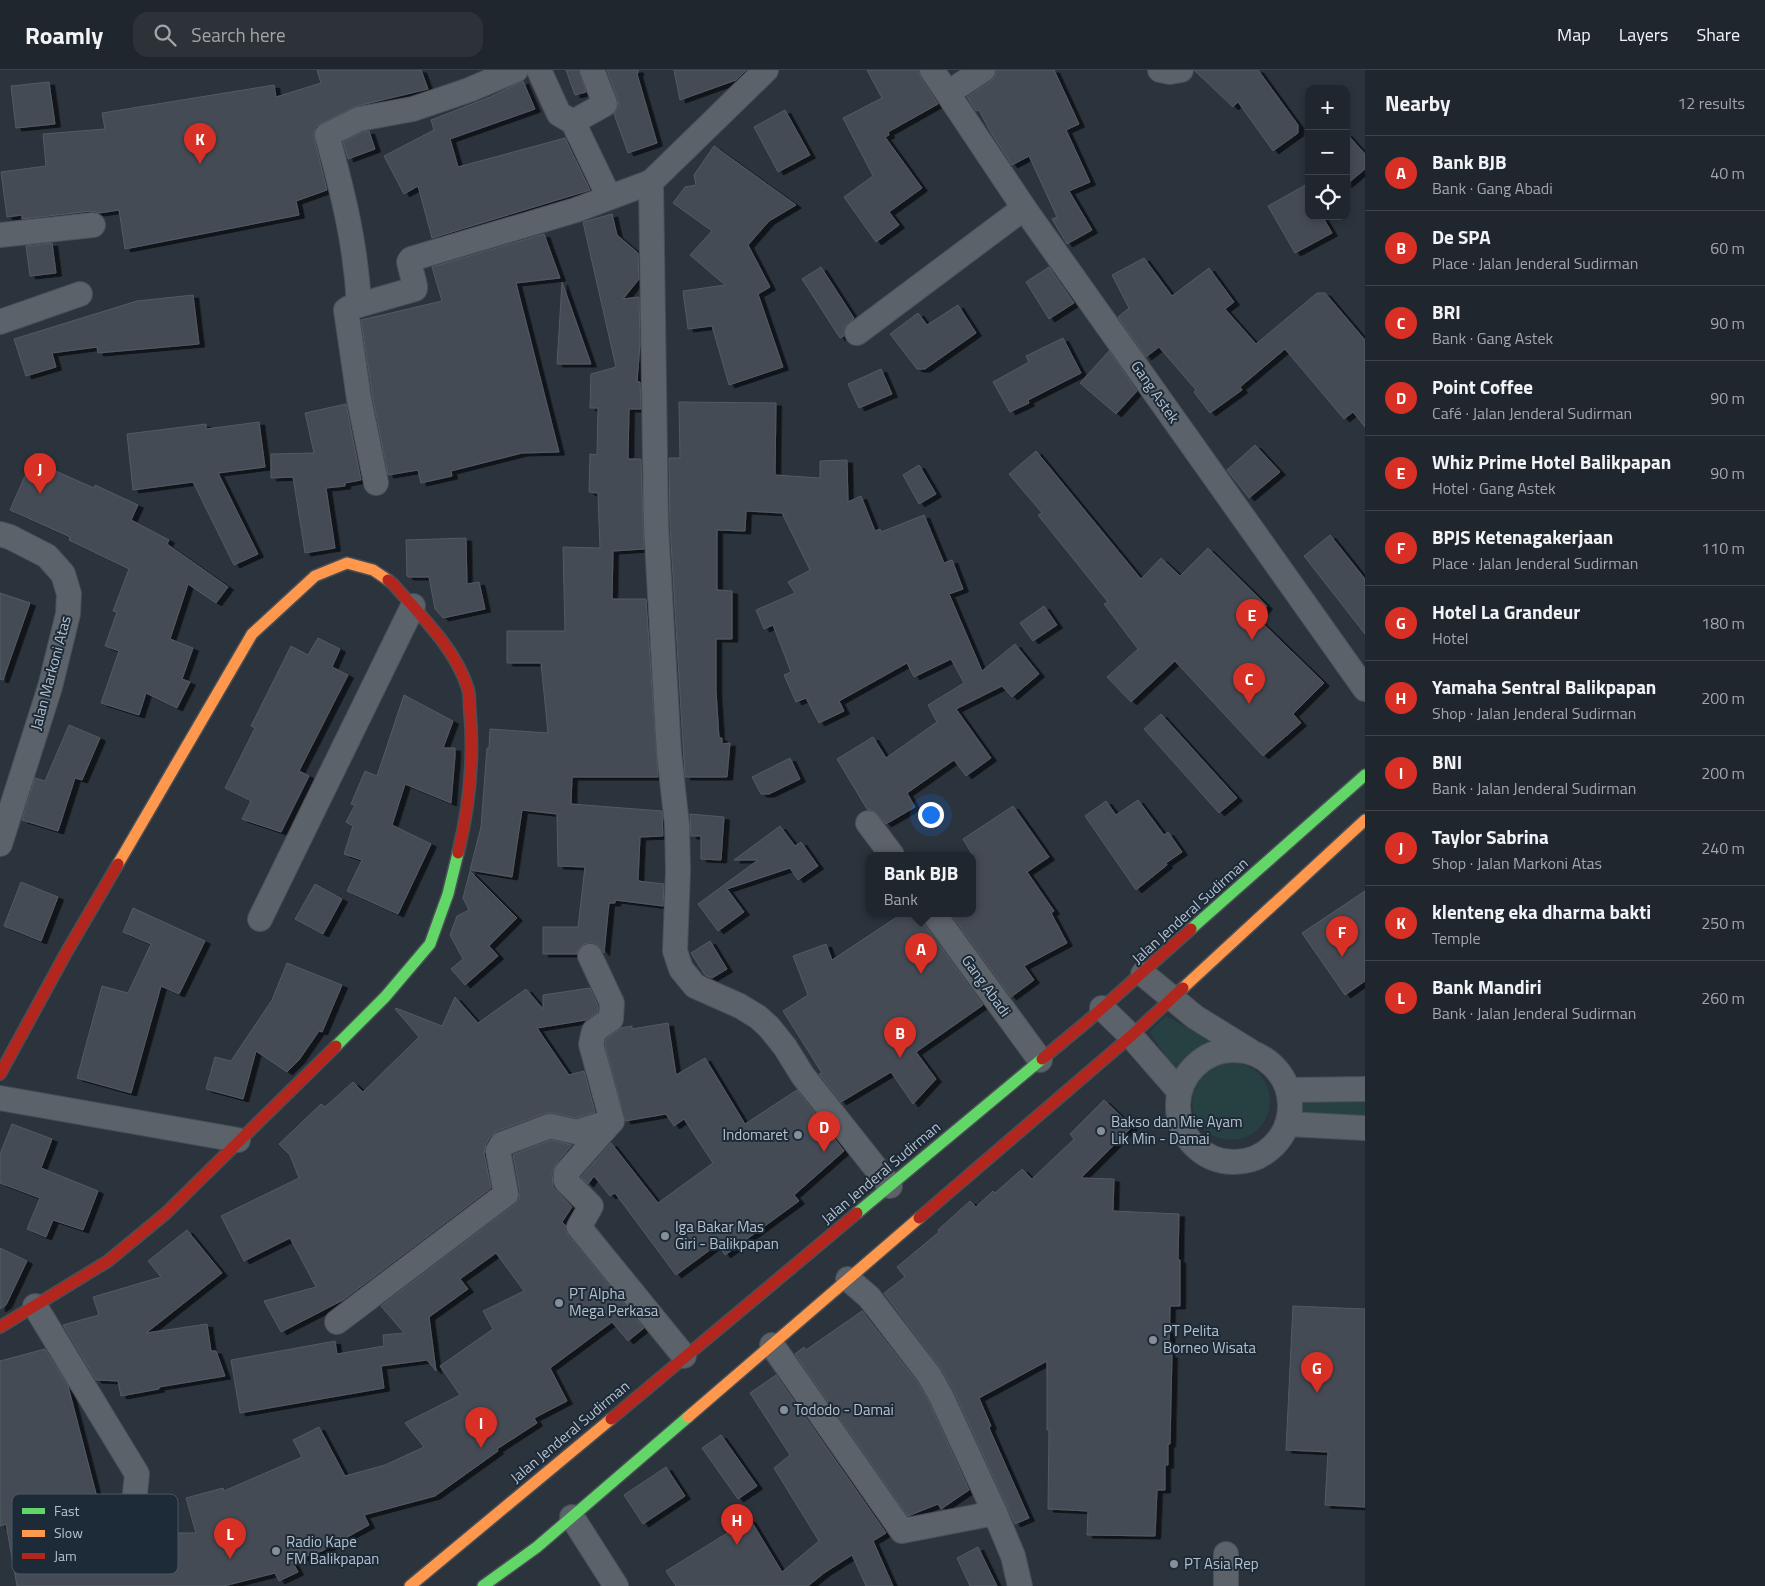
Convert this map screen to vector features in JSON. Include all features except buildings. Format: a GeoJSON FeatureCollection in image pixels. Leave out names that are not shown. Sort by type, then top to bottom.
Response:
{"type":"FeatureCollection","features":[{"type":"Feature","properties":{"kind":"main road"},"geometry":{"type":"LineString","coordinates":[[0,1074],[66,953],[252,634],[314,576],[347,563],[373,570],[394,584],[441,639],[455,662],[468,690],[471,722],[471,757],[466,825],[448,894],[430,944],[385,997],[165,1214],[108,1261],[0,1327]]}},
{"type":"Feature","properties":{"kind":"main road","name":"Jalan Jenderal Sudirman"},"geometry":{"type":"LineString","coordinates":[[410,1586],[1143,974],[1365,775]]}},
{"type":"Feature","properties":{"kind":"main road"},"geometry":{"type":"LineString","coordinates":[[483,1586],[537,1547],[1131,1036],[1365,820]]}},
{"type":"Feature","properties":{"kind":"street"},"geometry":{"type":"LineString","coordinates":[[358,305],[357,268],[346,203],[328,135],[358,118],[413,109],[469,90],[516,70]]}},
{"type":"Feature","properties":{"kind":"street"},"geometry":{"type":"LineString","coordinates":[[539,70],[559,114],[573,122],[609,197]]}},
{"type":"Feature","properties":{"kind":"street"},"geometry":{"type":"LineString","coordinates":[[573,122],[605,104],[592,70]]}},
{"type":"Feature","properties":{"kind":"street"},"geometry":{"type":"LineString","coordinates":[[376,483],[359,399],[346,313],[347,309],[415,290],[409,262],[411,259],[576,210],[651,182],[766,70]]}},
{"type":"Feature","properties":{"kind":"street","name":"Gang Astek"},"geometry":{"type":"LineString","coordinates":[[932,70],[1024,208],[1365,689]]}},
{"type":"Feature","properties":{"kind":"street"},"geometry":{"type":"LineString","coordinates":[[948,93],[983,70]]}},
{"type":"Feature","properties":{"kind":"street"},"geometry":{"type":"LineString","coordinates":[[1160,70],[1170,72],[1181,70]]}},
{"type":"Feature","properties":{"kind":"street"},"geometry":{"type":"LineString","coordinates":[[651,182],[656,525],[669,753],[677,825],[678,871],[675,951],[682,969],[695,986],[744,1008],[758,1017],[768,1027],[890,1186]]}},
{"type":"Feature","properties":{"kind":"street"},"geometry":{"type":"LineString","coordinates":[[857,333],[1024,208]]}},
{"type":"Feature","properties":{"kind":"street"},"geometry":{"type":"LineString","coordinates":[[0,235],[93,225]]}},
{"type":"Feature","properties":{"kind":"street"},"geometry":{"type":"LineString","coordinates":[[0,322],[80,294]]}},
{"type":"Feature","properties":{"kind":"street","name":"Jalan Markoni Atas"},"geometry":{"type":"LineString","coordinates":[[0,534],[10,537],[47,556],[63,574],[69,594],[68,614],[50,687],[0,844]]}},
{"type":"Feature","properties":{"kind":"street"},"geometry":{"type":"LineString","coordinates":[[260,919],[413,606]]}},
{"type":"Feature","properties":{"kind":"street"},"geometry":{"type":"LineString","coordinates":[[868,823],[890,852]]}},
{"type":"Feature","properties":{"kind":"street","name":"Gang Abadi"},"geometry":{"type":"LineString","coordinates":[[936,917],[1040,1060]]}},
{"type":"Feature","properties":{"kind":"street"},"geometry":{"type":"LineString","coordinates":[[590,956],[612,1003],[611,1019],[594,1032],[591,1044],[612,1121]]}},
{"type":"Feature","properties":{"kind":"street"},"geometry":{"type":"LineString","coordinates":[[1143,974],[1195,1017],[1254,1053],[1273,1066],[1280,1074],[1288,1090],[1290,1107],[1287,1124],[1273,1147],[1262,1155],[1249,1160],[1229,1162],[1209,1156],[1193,1145],[1182,1129],[1177,1110],[1180,1091],[1187,1074],[1200,1061],[1216,1052],[1235,1050],[1254,1053]]}},
{"type":"Feature","properties":{"kind":"street"},"geometry":{"type":"LineString","coordinates":[[1102,1008],[1131,1036],[1180,1091]]}},
{"type":"Feature","properties":{"kind":"street"},"geometry":{"type":"LineString","coordinates":[[1288,1090],[1365,1089]]}},
{"type":"Feature","properties":{"kind":"street"},"geometry":{"type":"LineString","coordinates":[[0,1098],[238,1140]]}},
{"type":"Feature","properties":{"kind":"street"},"geometry":{"type":"LineString","coordinates":[[337,1322],[506,1194],[498,1151],[502,1144],[550,1126],[577,1132],[612,1121]]}},
{"type":"Feature","properties":{"kind":"street"},"geometry":{"type":"LineString","coordinates":[[612,1121],[566,1173],[566,1181],[591,1206],[579,1227],[684,1356]]}},
{"type":"Feature","properties":{"kind":"street"},"geometry":{"type":"LineString","coordinates":[[1287,1124],[1365,1128]]}},
{"type":"Feature","properties":{"kind":"street"},"geometry":{"type":"LineString","coordinates":[[848,1279],[869,1298],[929,1375],[941,1396],[1013,1556],[1020,1586]]}},
{"type":"Feature","properties":{"kind":"street"},"geometry":{"type":"LineString","coordinates":[[35,1306],[137,1474],[135,1494]]}},
{"type":"Feature","properties":{"kind":"street"},"geometry":{"type":"LineString","coordinates":[[772,1345],[902,1531],[995,1513]]}},
{"type":"Feature","properties":{"kind":"street"},"geometry":{"type":"LineString","coordinates":[[572,1517],[616,1586]]}},
{"type":"Feature","properties":{"kind":"street"},"geometry":{"type":"LineString","coordinates":[[1226,1554],[1226,1586]]}},
{"type":"Feature","properties":{"kind":"green space"},"geometry":{"type":"Polygon","coordinates":[[[1166,1016],[1216,1044],[1193,1054],[1177,1074],[1150,1032],[1166,1016]]]}},
{"type":"Feature","properties":{"kind":"green space"},"geometry":{"type":"Polygon","coordinates":[[[1223,1062],[1239,1062],[1253,1068],[1264,1079],[1270,1093],[1270,1109],[1264,1123],[1253,1134],[1239,1140],[1223,1140],[1209,1134],[1198,1123],[1192,1109],[1192,1093],[1198,1079],[1209,1068],[1223,1062]]]}},
{"type":"Feature","properties":{"kind":"green space"},"geometry":{"type":"Polygon","coordinates":[[[1365,1098],[1365,1119],[1301,1115],[1299,1109],[1300,1100],[1365,1098]]]}},
{"type":"Feature","properties":{"kind":"traffic: fast"},"geometry":{"type":"LineString","coordinates":[[1191,929],[1365,775]]}},
{"type":"Feature","properties":{"kind":"traffic: fast"},"geometry":{"type":"LineString","coordinates":[[336,1046],[385,997],[430,944],[448,894],[458,853]]}},
{"type":"Feature","properties":{"kind":"traffic: fast"},"geometry":{"type":"LineString","coordinates":[[857,1213],[1042,1059]]}},
{"type":"Feature","properties":{"kind":"traffic: fast"},"geometry":{"type":"LineString","coordinates":[[483,1586],[537,1547],[688,1417]]}},
{"type":"Feature","properties":{"kind":"traffic: slow"},"geometry":{"type":"LineString","coordinates":[[118,864],[252,634],[315,576],[347,563],[373,570],[388,580]]}},
{"type":"Feature","properties":{"kind":"traffic: slow"},"geometry":{"type":"LineString","coordinates":[[1183,988],[1365,820]]}},
{"type":"Feature","properties":{"kind":"traffic: slow"},"geometry":{"type":"LineString","coordinates":[[688,1417],[919,1218]]}},
{"type":"Feature","properties":{"kind":"traffic: slow"},"geometry":{"type":"LineString","coordinates":[[410,1586],[611,1419]]}},
{"type":"Feature","properties":{"kind":"traffic: jam"},"geometry":{"type":"LineString","coordinates":[[388,580],[446,646],[455,660],[468,689],[471,765],[468,801],[458,853]]}},
{"type":"Feature","properties":{"kind":"traffic: jam"},"geometry":{"type":"LineString","coordinates":[[0,1074],[66,953],[118,864]]}},
{"type":"Feature","properties":{"kind":"traffic: jam"},"geometry":{"type":"LineString","coordinates":[[1042,1059],[1191,929]]}},
{"type":"Feature","properties":{"kind":"traffic: jam"},"geometry":{"type":"LineString","coordinates":[[919,1218],[1131,1036],[1183,988]]}},
{"type":"Feature","properties":{"kind":"traffic: jam"},"geometry":{"type":"LineString","coordinates":[[0,1327],[108,1261],[165,1214],[336,1046]]}},
{"type":"Feature","properties":{"kind":"traffic: jam"},"geometry":{"type":"LineString","coordinates":[[611,1419],[857,1213]]}},
{"type":"Feature","properties":{"kind":"place","name":"klenteng eka dharma bakti"},"geometry":{"type":"Point","coordinates":[200,164]}},
{"type":"Feature","properties":{"kind":"place","name":"Taylor Sabrina"},"geometry":{"type":"Point","coordinates":[40,494]}},
{"type":"Feature","properties":{"kind":"place","name":"Whiz Prime Hotel Balikpapan"},"geometry":{"type":"Point","coordinates":[1252,640]}},
{"type":"Feature","properties":{"kind":"place","name":"BRI"},"geometry":{"type":"Point","coordinates":[1249,704]}},
{"type":"Feature","properties":{"kind":"place","name":"BPJS Ketenagakerjaan"},"geometry":{"type":"Point","coordinates":[1342,957]}},
{"type":"Feature","properties":{"kind":"place","name":"Bank BJB"},"geometry":{"type":"Point","coordinates":[921,974]}},
{"type":"Feature","properties":{"kind":"place","name":"De SPA"},"geometry":{"type":"Point","coordinates":[900,1058]}},
{"type":"Feature","properties":{"kind":"place","name":"Bakso dan Mie Ayam Lik Min - Damai"},"geometry":{"type":"Point","coordinates":[1101,1131]}},
{"type":"Feature","properties":{"kind":"place","name":"Indomaret"},"geometry":{"type":"Point","coordinates":[798,1135]}},
{"type":"Feature","properties":{"kind":"place","name":"Point Coffee"},"geometry":{"type":"Point","coordinates":[824,1152]}},
{"type":"Feature","properties":{"kind":"place","name":"Iga Bakar Mas Giri - Balikpapan"},"geometry":{"type":"Point","coordinates":[665,1236]}},
{"type":"Feature","properties":{"kind":"place","name":"PT Alpha Mega Perkasa"},"geometry":{"type":"Point","coordinates":[559,1303]}},
{"type":"Feature","properties":{"kind":"place","name":"PT Pelita Borneo Wisata"},"geometry":{"type":"Point","coordinates":[1153,1340]}},
{"type":"Feature","properties":{"kind":"place","name":"Hotel La Grandeur"},"geometry":{"type":"Point","coordinates":[1317,1393]}},
{"type":"Feature","properties":{"kind":"place","name":"Tododo - Damai"},"geometry":{"type":"Point","coordinates":[784,1410]}},
{"type":"Feature","properties":{"kind":"place","name":"BNI"},"geometry":{"type":"Point","coordinates":[481,1448]}},
{"type":"Feature","properties":{"kind":"place","name":"Yamaha Sentral Balikpapan"},"geometry":{"type":"Point","coordinates":[737,1545]}},
{"type":"Feature","properties":{"kind":"place","name":"Radio Kape FM Balikpapan"},"geometry":{"type":"Point","coordinates":[276,1551]}},
{"type":"Feature","properties":{"kind":"place","name":"Bank Mandiri"},"geometry":{"type":"Point","coordinates":[230,1559]}},
{"type":"Feature","properties":{"kind":"place","name":"PT Asia Rep"},"geometry":{"type":"Point","coordinates":[1174,1564]}}]}
